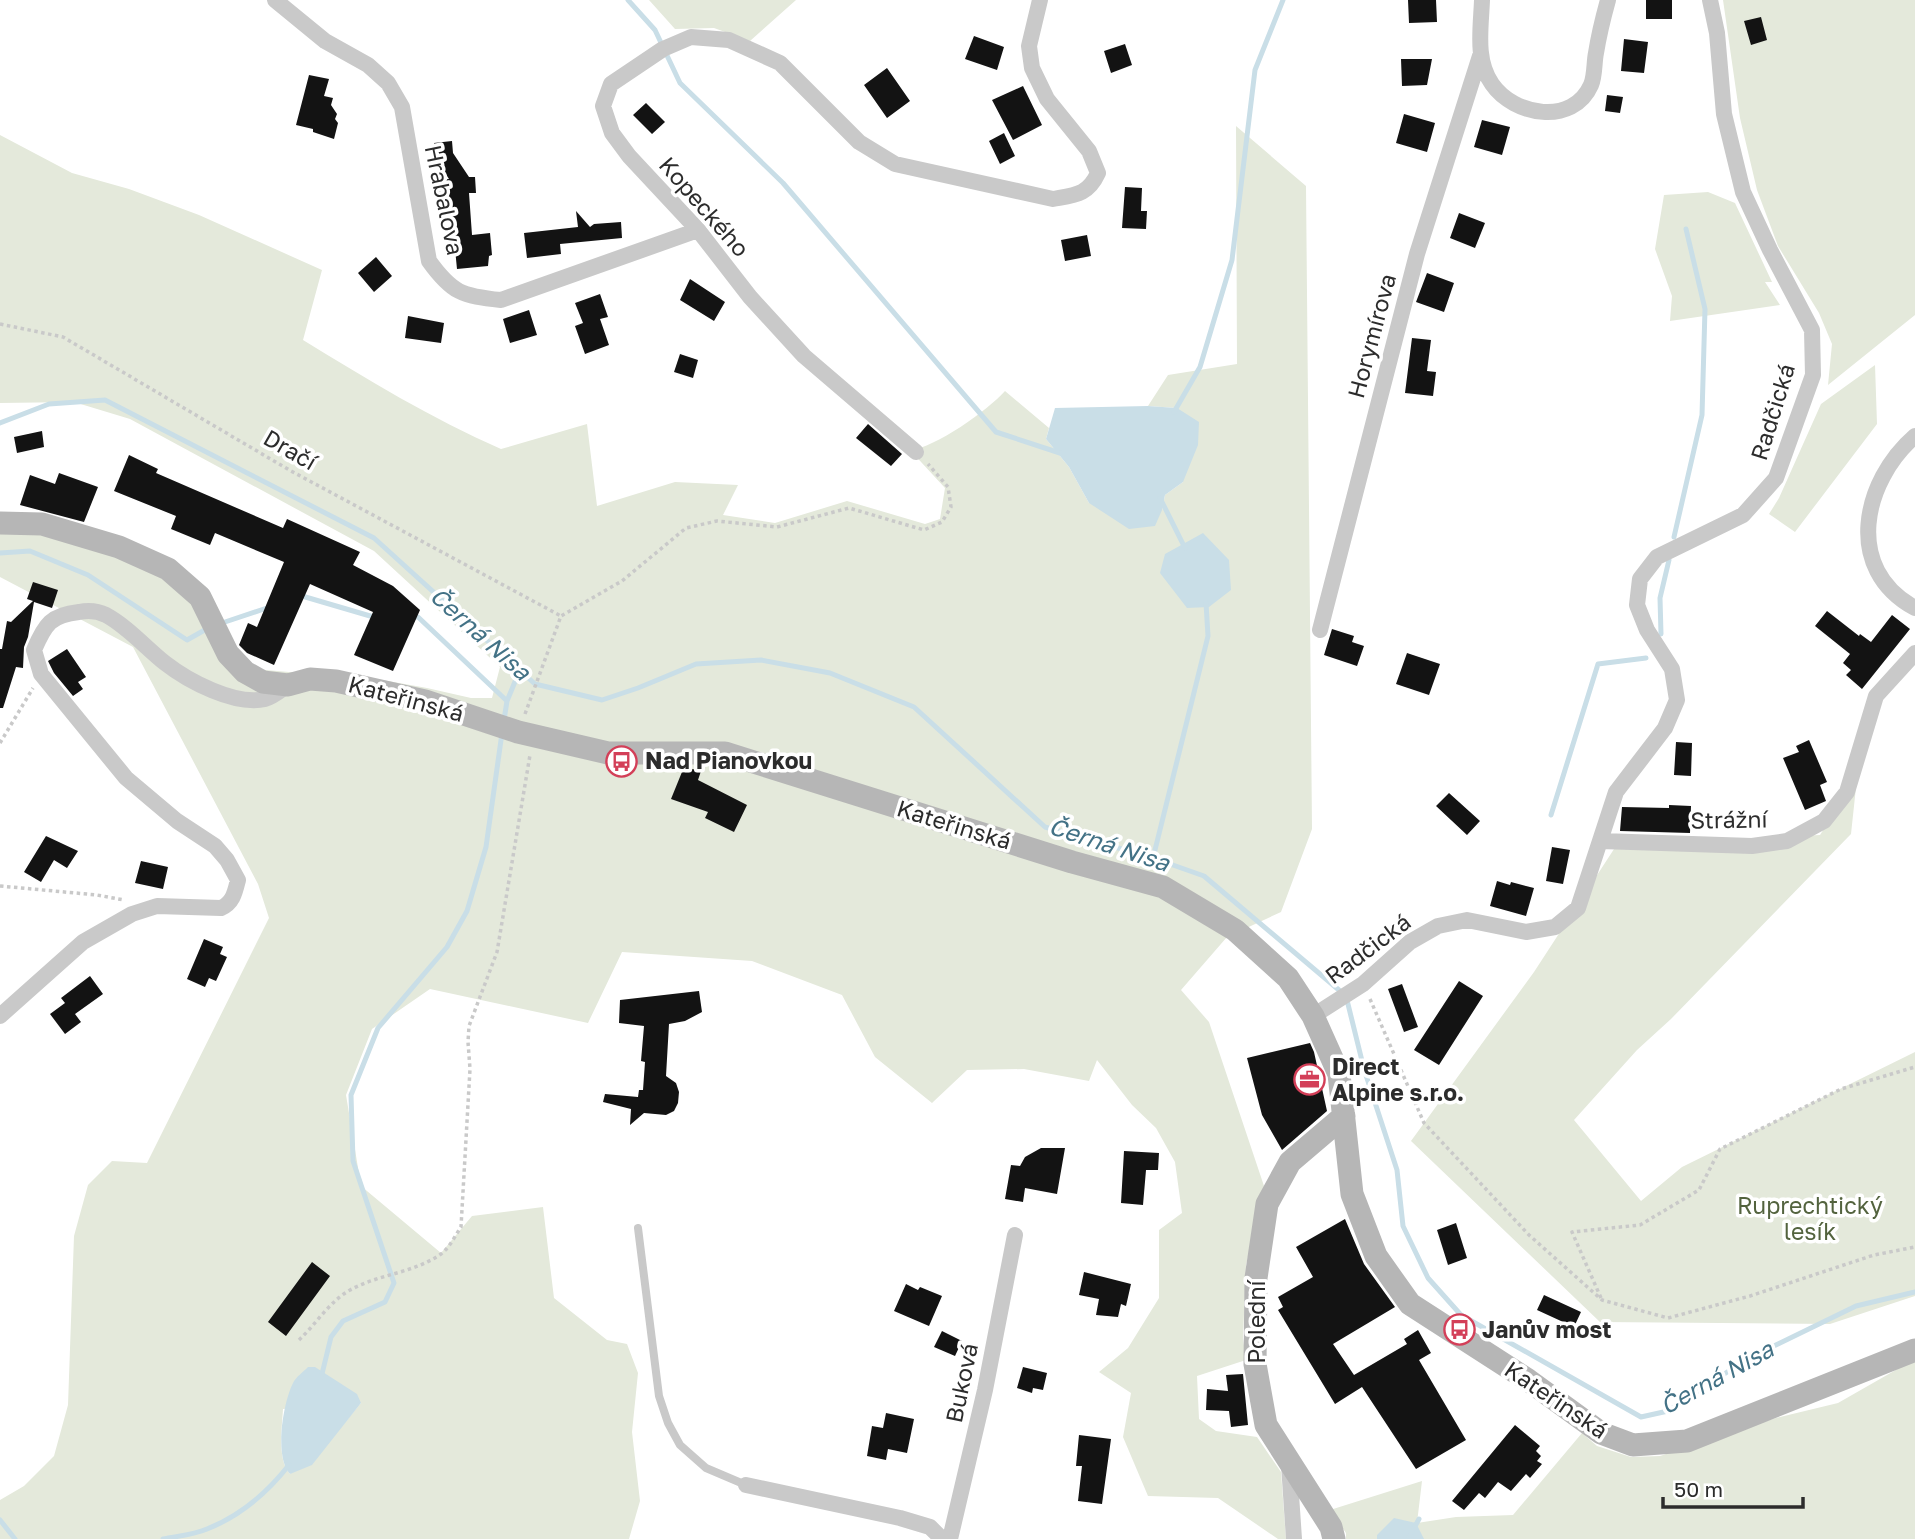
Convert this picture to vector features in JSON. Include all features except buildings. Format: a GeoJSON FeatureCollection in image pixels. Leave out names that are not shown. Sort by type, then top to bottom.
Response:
{"type":"FeatureCollection","features":[{"type":"Feature","properties":{"kind":"street","name":"Hrabalova"},"geometry":{"type":"LineString","coordinates":[[275,0],[325,41],[368,65],[388,83],[402,107],[429,261],[443,282],[468,297],[500,300],[698,230]]}},
{"type":"Feature","properties":{"kind":"street","name":"Kopeckého"},"geometry":{"type":"LineString","coordinates":[[916,452],[804,356],[750,297],[698,230],[629,156],[612,133],[603,106],[611,83],[663,50],[691,37],[729,40],[780,63],[859,142],[895,164],[1053,199],[1077,195],[1092,185],[1098,173],[1089,150],[1047,99],[1032,68],[1029,46],[1040,0]]}},
{"type":"Feature","properties":{"kind":"street"},"geometry":{"type":"LineString","coordinates":[[1482,0],[1480,56],[1492,85],[1515,105],[1539,113],[1559,111],[1578,100],[1591,85],[1600,25],[1608,0]]}},
{"type":"Feature","properties":{"kind":"street","name":"Radčická"},"geometry":{"type":"LineString","coordinates":[[1312,1016],[1363,984],[1410,942],[1438,926],[1467,920],[1526,932],[1555,927],[1578,908],[1616,792],[1665,728],[1676,700],[1672,669],[1647,631],[1637,605],[1640,579],[1657,557],[1743,514],[1776,478],[1813,375],[1812,330],[1743,192],[1724,114],[1717,33],[1710,0]]}},
{"type":"Feature","properties":{"kind":"street","name":"Horymírova"},"geometry":{"type":"LineString","coordinates":[[1320,630],[1417,254],[1480,56]]}},
{"type":"Feature","properties":{"kind":"street"},"geometry":{"type":"LineString","coordinates":[[1915,436],[1900,449],[1880,478],[1868,520],[1870,552],[1880,578],[1915,608]]}},
{"type":"Feature","properties":{"kind":"street","name":"Kateřinská"},"geometry":{"type":"LineString","coordinates":[[0,523],[42,524],[120,547],[168,569],[200,597],[228,654],[245,672],[263,682],[288,685],[310,679],[336,681],[425,701],[533,736],[608,753],[725,753],[1072,862],[1163,887],[1234,930],[1288,978],[1312,1016],[1339,1074],[1352,1194],[1376,1256],[1410,1304],[1528,1380],[1601,1433],[1633,1445],[1687,1441],[1915,1350]]}},
{"type":"Feature","properties":{"kind":"street"},"geometry":{"type":"LineString","coordinates":[[0,1016],[83,942],[132,914],[157,906],[221,908],[233,897],[238,880],[215,846],[177,821],[126,778],[41,674],[34,650],[41,633],[51,620],[63,614],[89,610],[104,614],[167,664],[209,689],[235,698],[266,699],[288,685]]}},
{"type":"Feature","properties":{"kind":"street","name":"Strážní"},"geometry":{"type":"LineString","coordinates":[[1601,841],[1752,846],[1787,841],[1824,821],[1847,792],[1876,696],[1915,653]]}},
{"type":"Feature","properties":{"kind":"street","name":"Polední"},"geometry":{"type":"LineString","coordinates":[[1334,1539],[1331,1527],[1266,1425],[1255,1364],[1256,1278],[1267,1204],[1290,1163],[1344,1116]]}},
{"type":"Feature","properties":{"kind":"street","name":"Buková"},"geometry":{"type":"LineString","coordinates":[[950,1539],[985,1390],[1015,1235]]}},
{"type":"Feature","properties":{"kind":"street"},"geometry":{"type":"LineString","coordinates":[[1289,1463],[1294,1539]]}},
{"type":"Feature","properties":{"kind":"street"},"geometry":{"type":"LineString","coordinates":[[746,1485],[900,1518],[930,1527],[942,1539]]}},
{"type":"Feature","properties":{"kind":"lane"},"geometry":{"type":"LineString","coordinates":[[638,1228],[659,1396],[668,1423],[680,1445],[706,1468],[746,1485]]}},
{"type":"Feature","properties":{"kind":"path","name":"Dračí"},"geometry":{"type":"LineString","coordinates":[[0,324],[63,337],[291,471],[561,616]]}},
{"type":"Feature","properties":{"kind":"path"},"geometry":{"type":"LineString","coordinates":[[528,704],[561,616],[622,581],[686,528],[717,521],[777,527],[849,508],[924,530],[942,522],[951,507],[948,487],[916,452]]}},
{"type":"Feature","properties":{"kind":"path"},"geometry":{"type":"LineString","coordinates":[[0,743],[41,674]]}},
{"type":"Feature","properties":{"kind":"path"},"geometry":{"type":"LineString","coordinates":[[299,1340],[335,1301],[348,1291],[377,1278],[410,1270],[441,1254],[461,1227],[470,1069],[469,1026],[497,952],[533,736]]}},
{"type":"Feature","properties":{"kind":"path"},"geometry":{"type":"LineString","coordinates":[[0,886],[97,895]]}},
{"type":"Feature","properties":{"kind":"path"},"geometry":{"type":"LineString","coordinates":[[1363,984],[1424,1123],[1529,1235],[1602,1300],[1668,1318],[1750,1296],[1874,1255],[1915,1247]]}},
{"type":"Feature","properties":{"kind":"path"},"geometry":{"type":"LineString","coordinates":[[1602,1300],[1572,1233],[1640,1225],[1699,1190],[1720,1149],[1842,1088],[1915,1068]]}},
{"type":"Feature","properties":{"kind":"green space"},"geometry":{"type":"Polygon","coordinates":[[[649,0],[796,0],[750,41],[714,28],[675,29],[649,0]]]}},
{"type":"Feature","properties":{"kind":"green space"},"geometry":{"type":"Polygon","coordinates":[[[1723,0],[1915,0],[1915,315],[1828,385],[1832,344],[1819,313],[1778,246],[1757,190],[1740,118],[1723,0]]]}},
{"type":"Feature","properties":{"kind":"green space"},"geometry":{"type":"Polygon","coordinates":[[[1236,126],[1306,186],[1312,829],[1281,912],[1227,937],[1181,990],[1209,1022],[1264,1186],[1246,1265],[1243,1338],[1246,1360],[1197,1376],[1199,1419],[1216,1431],[1257,1437],[1281,1472],[1286,1539],[1278,1539],[1218,1498],[1148,1496],[1123,1437],[1131,1393],[1099,1372],[1128,1348],[1159,1298],[1159,1230],[1182,1213],[1175,1162],[1156,1128],[1132,1105],[1097,1060],[1089,1081],[1024,1069],[967,1070],[932,1103],[875,1057],[842,995],[752,961],[622,952],[588,1023],[430,989],[372,1029],[346,1095],[361,1186],[441,1253],[472,1216],[543,1207],[554,1298],[607,1340],[627,1344],[638,1373],[632,1432],[640,1501],[629,1539],[0,1539],[0,1500],[24,1486],[54,1456],[68,1405],[74,1236],[88,1185],[112,1161],[147,1163],[269,918],[258,884],[133,647],[0,577],[0,512],[171,560],[206,587],[216,645],[253,669],[343,673],[471,698],[492,698],[500,667],[374,551],[130,419],[74,402],[0,403],[0,135],[72,173],[129,189],[199,215],[322,270],[303,340],[450,425],[501,449],[587,424],[597,506],[675,482],[738,485],[723,515],[775,523],[847,501],[925,524],[940,519],[945,488],[910,450],[933,443],[960,427],[1005,391],[1049,428],[1046,439],[1069,467],[1089,503],[1162,510],[1165,495],[1183,482],[1177,408],[1148,406],[1168,375],[1237,364],[1236,126]],[[361,1403],[283,1409],[282,1452],[283,1461],[290,1474],[336,1433],[361,1403]]]}},
{"type":"Feature","properties":{"kind":"green space"},"geometry":{"type":"Polygon","coordinates":[[[1708,192],[1735,203],[1772,282],[1765,282],[1780,305],[1670,321],[1672,296],[1655,249],[1664,195],[1708,192]]]}},
{"type":"Feature","properties":{"kind":"green space"},"geometry":{"type":"Polygon","coordinates":[[[1875,365],[1877,424],[1795,532],[1769,514],[1779,498],[1821,404],[1875,365]]]}},
{"type":"Feature","properties":{"kind":"green space","name":"Ruprechtický lesík"},"geometry":{"type":"Polygon","coordinates":[[[1857,778],[1851,834],[1671,1019],[1637,1050],[1574,1120],[1641,1201],[1682,1167],[1915,1052],[1915,1296],[1830,1324],[1600,1322],[1411,1141],[1534,972],[1616,846],[1820,835],[1857,778]]]}},
{"type":"Feature","properties":{"kind":"green space"},"geometry":{"type":"Polygon","coordinates":[[[1915,1359],[1915,1539],[1346,1539],[1346,1533],[1330,1510],[1422,1481],[1417,1523],[1456,1517],[1513,1515],[1582,1433],[1597,1446],[1631,1457],[1660,1456],[1776,1418],[1838,1403],[1915,1359]]]}},
{"type":"Feature","properties":{"kind":"water"},"geometry":{"type":"Polygon","coordinates":[[[1055,408],[1177,408],[1199,422],[1198,445],[1183,482],[1165,495],[1155,526],[1129,529],[1089,503],[1069,467],[1046,439],[1055,408]]]}},
{"type":"Feature","properties":{"kind":"water"},"geometry":{"type":"Polygon","coordinates":[[[1203,533],[1229,560],[1231,590],[1209,607],[1187,608],[1160,573],[1165,554],[1203,533]]]}},
{"type":"Feature","properties":{"kind":"water"},"geometry":{"type":"Polygon","coordinates":[[[308,1367],[315,1367],[357,1394],[361,1403],[312,1465],[290,1474],[282,1455],[283,1416],[293,1383],[308,1367]]]}},
{"type":"Feature","properties":{"kind":"water"},"geometry":{"type":"Polygon","coordinates":[[[1394,1518],[1416,1523],[1424,1539],[1377,1539],[1377,1535],[1394,1518]]]}},
{"type":"Feature","properties":{"kind":"waterway"},"geometry":{"type":"LineString","coordinates":[[628,0],[655,30],[680,83],[783,183],[996,432],[1063,454]]}},
{"type":"Feature","properties":{"kind":"waterway"},"geometry":{"type":"LineString","coordinates":[[1174,412],[1200,367],[1232,260],[1255,70],[1283,0]]}},
{"type":"Feature","properties":{"kind":"waterway"},"geometry":{"type":"LineString","coordinates":[[1674,537],[1702,415],[1705,309],[1686,229]]}},
{"type":"Feature","properties":{"kind":"waterway","name":"Černá Nisa"},"geometry":{"type":"LineString","coordinates":[[0,423],[49,404],[105,400],[374,538],[535,684],[602,700],[696,664],[761,660],[830,673],[914,707],[1045,827],[1153,858],[1204,876],[1346,996],[1364,1069],[1397,1170],[1403,1226],[1428,1278],[1461,1315],[1641,1417],[1668,1411],[1747,1359],[1856,1306],[1915,1292]]}},
{"type":"Feature","properties":{"kind":"waterway"},"geometry":{"type":"LineString","coordinates":[[1160,498],[1185,548]]}},
{"type":"Feature","properties":{"kind":"waterway"},"geometry":{"type":"LineString","coordinates":[[0,553],[30,551],[88,575],[187,640],[210,627]]}},
{"type":"Feature","properties":{"kind":"waterway"},"geometry":{"type":"LineString","coordinates":[[1661,634],[1660,598],[1669,560]]}},
{"type":"Feature","properties":{"kind":"waterway"},"geometry":{"type":"LineString","coordinates":[[299,597],[377,618]]}},
{"type":"Feature","properties":{"kind":"waterway"},"geometry":{"type":"LineString","coordinates":[[1153,858],[1208,636],[1206,603]]}},
{"type":"Feature","properties":{"kind":"waterway"},"geometry":{"type":"LineString","coordinates":[[219,624],[270,607]]}},
{"type":"Feature","properties":{"kind":"waterway"},"geometry":{"type":"LineString","coordinates":[[411,617],[418,617],[507,701]]}},
{"type":"Feature","properties":{"kind":"waterway"},"geometry":{"type":"LineString","coordinates":[[1551,815],[1598,664],[1646,658]]}},
{"type":"Feature","properties":{"kind":"waterway"},"geometry":{"type":"LineString","coordinates":[[504,720],[507,701],[519,672]]}},
{"type":"Feature","properties":{"kind":"waterway"},"geometry":{"type":"LineString","coordinates":[[321,1378],[331,1337],[343,1321],[385,1302],[394,1283],[353,1161],[351,1095],[378,1028],[447,947],[467,911],[486,847],[502,733]]}},
{"type":"Feature","properties":{"kind":"waterway"},"geometry":{"type":"LineString","coordinates":[[163,1539],[202,1531],[231,1517],[262,1494],[289,1465]]}},
{"type":"Feature","properties":{"kind":"waterway"},"geometry":{"type":"LineString","coordinates":[[1408,1539],[1419,1519]]}},
{"type":"Feature","properties":{"kind":"waterway"},"geometry":{"type":"LineString","coordinates":[[0,1520],[15,1539]]}},
{"type":"Feature","properties":{"kind":"place","name":"Nad Pianovkou"},"geometry":{"type":"Point","coordinates":[622,761]}},
{"type":"Feature","properties":{"kind":"place","name":"Direct Alpine s.r.o."},"geometry":{"type":"Point","coordinates":[1309,1080]}},
{"type":"Feature","properties":{"kind":"place","name":"Janův most"},"geometry":{"type":"Point","coordinates":[1459,1330]}}]}
